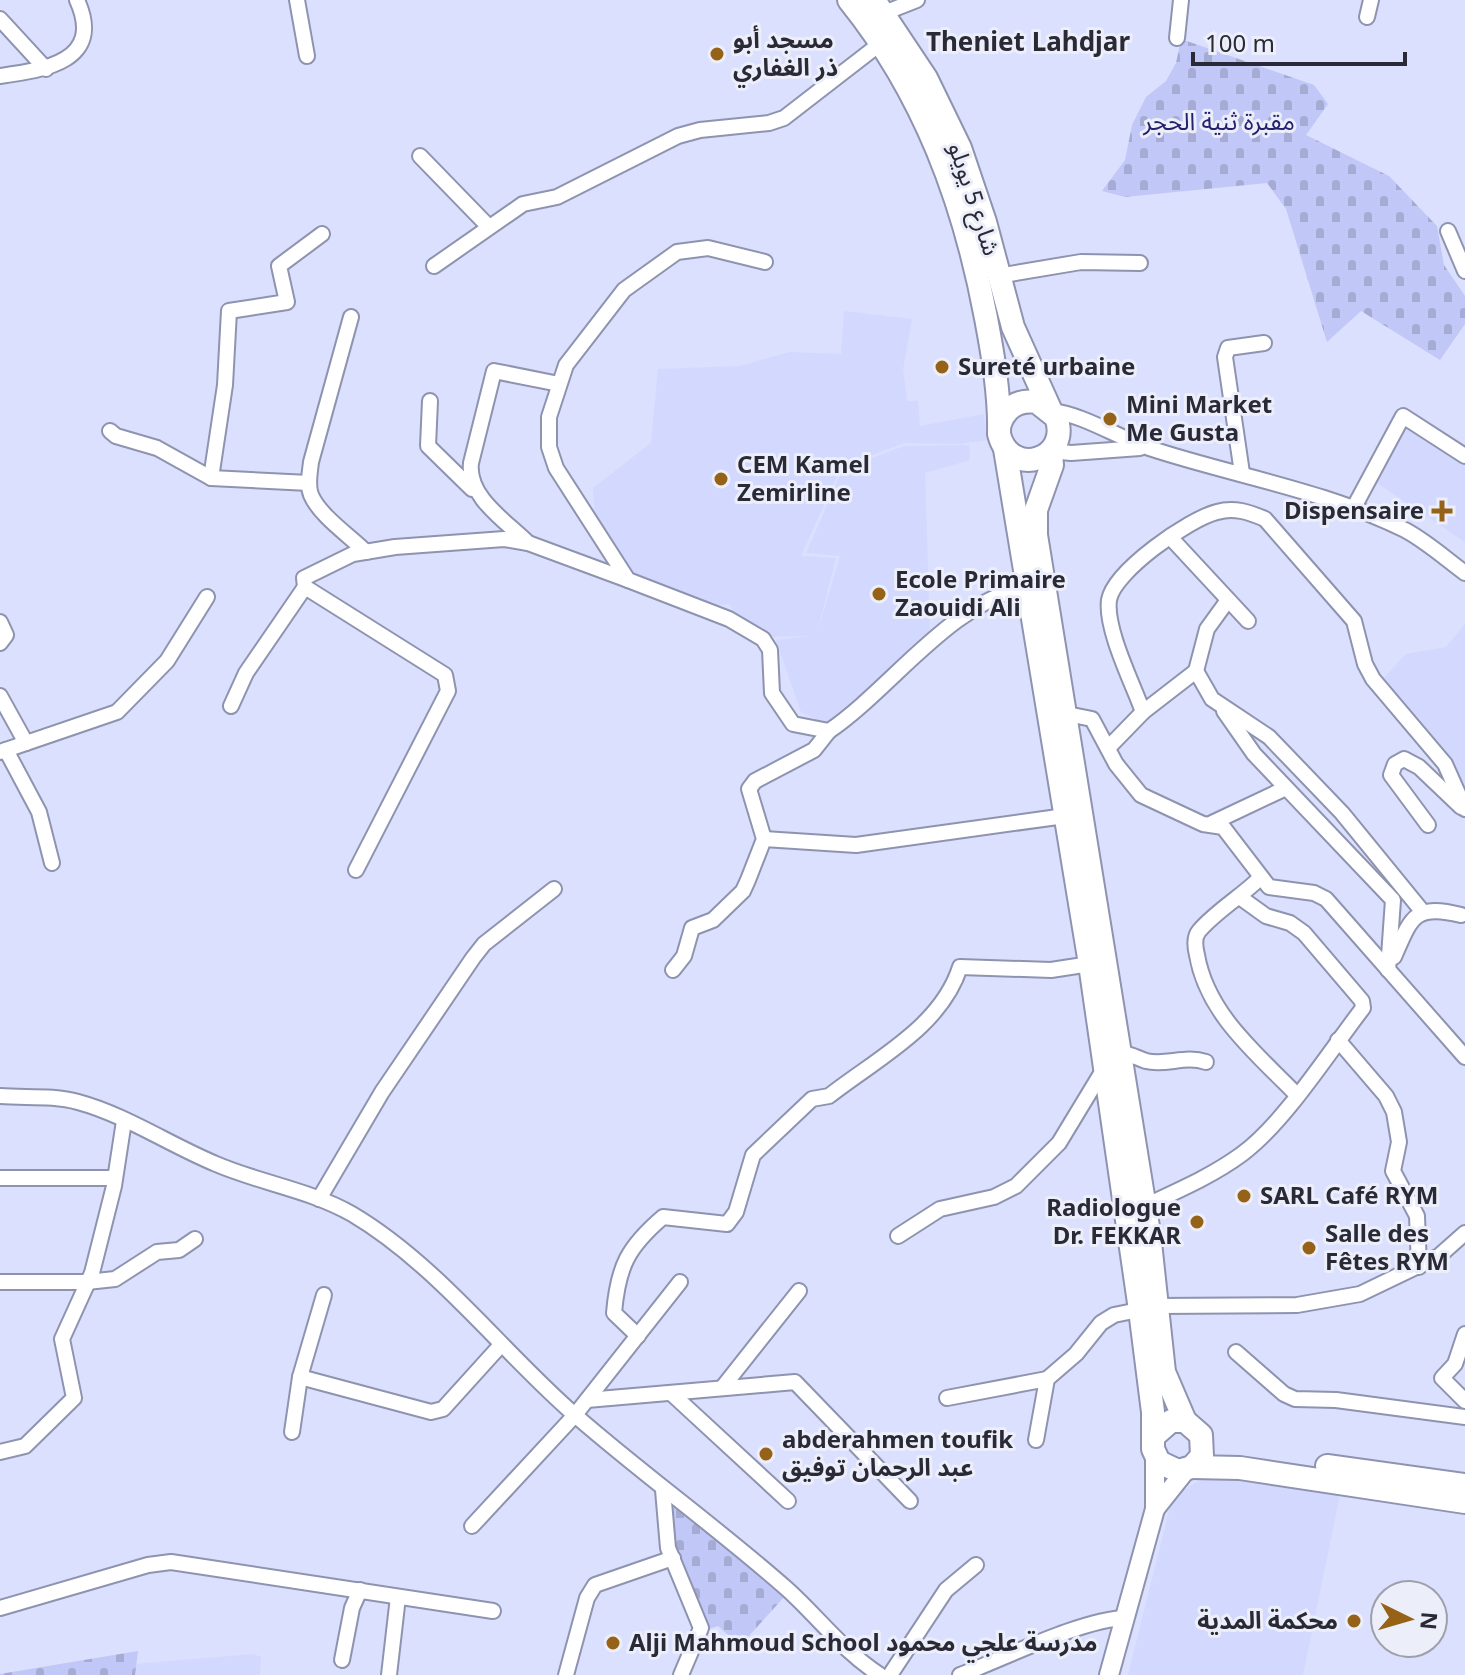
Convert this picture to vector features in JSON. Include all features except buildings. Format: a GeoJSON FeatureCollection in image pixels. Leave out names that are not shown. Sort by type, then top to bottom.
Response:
{"type":"FeatureCollection","features":[{"type":"Feature","properties":{"kind":"main road"},"geometry":{"type":"LineString","coordinates":[[849,0],[881,43],[923,114],[955,191],[983,298],[1002,438],[1090,964],[1145,1206],[1155,1445],[1164,1467],[1240,1468],[1465,1502]]}},
{"type":"Feature","properties":{"kind":"main road","name":"شارع 5 يويلو"},"geometry":{"type":"LineString","coordinates":[[879,6],[926,78],[960,148],[1013,327],[1051,410]]}},
{"type":"Feature","properties":{"kind":"main road"},"geometry":{"type":"LineString","coordinates":[[1051,451],[1031,461],[1016,458],[1002,438],[1010,408],[1022,401],[1037,402],[1051,410],[1059,431],[1051,451],[1052,465],[1036,510],[1036,535],[1067,714],[1149,1308],[1164,1372],[1193,1428],[1202,1456],[1189,1468]]}},
{"type":"Feature","properties":{"kind":"main road"},"geometry":{"type":"LineString","coordinates":[[1155,1445],[1171,1421],[1193,1428],[1212,1445],[1247,1456],[1465,1485]]}},
{"type":"Feature","properties":{"kind":"street"},"geometry":{"type":"LineString","coordinates":[[0,76],[46,69],[66,59],[82,33],[83,19],[77,0]]}},
{"type":"Feature","properties":{"kind":"street"},"geometry":{"type":"LineString","coordinates":[[297,0],[307,56]]}},
{"type":"Feature","properties":{"kind":"street"},"geometry":{"type":"LineString","coordinates":[[879,6],[917,0]]}},
{"type":"Feature","properties":{"kind":"street"},"geometry":{"type":"LineString","coordinates":[[1177,38],[1181,0]]}},
{"type":"Feature","properties":{"kind":"street"},"geometry":{"type":"LineString","coordinates":[[1367,17],[1371,0]]}},
{"type":"Feature","properties":{"kind":"street"},"geometry":{"type":"LineString","coordinates":[[0,19],[46,69]]}},
{"type":"Feature","properties":{"kind":"street"},"geometry":{"type":"LineString","coordinates":[[434,266],[523,204],[557,197],[678,136],[700,130],[769,123],[784,118],[881,43]]}},
{"type":"Feature","properties":{"kind":"street"},"geometry":{"type":"LineString","coordinates":[[420,156],[489,227]]}},
{"type":"Feature","properties":{"kind":"street"},"geometry":{"type":"LineString","coordinates":[[1448,231],[1461,266]]}},
{"type":"Feature","properties":{"kind":"street"},"geometry":{"type":"LineString","coordinates":[[211,478],[225,385],[229,311],[287,302],[279,266],[322,234]]}},
{"type":"Feature","properties":{"kind":"street"},"geometry":{"type":"LineString","coordinates":[[1461,266],[1465,244]]}},
{"type":"Feature","properties":{"kind":"street"},"geometry":{"type":"LineString","coordinates":[[628,580],[556,468],[549,447],[549,417],[566,365],[606,309],[650,268],[677,252],[708,248],[765,262]]}},
{"type":"Feature","properties":{"kind":"street"},"geometry":{"type":"LineString","coordinates":[[998,276],[1081,262],[1140,263]]}},
{"type":"Feature","properties":{"kind":"street"},"geometry":{"type":"LineString","coordinates":[[351,317],[311,462],[309,483],[311,495],[322,509],[366,552]]}},
{"type":"Feature","properties":{"kind":"street"},"geometry":{"type":"LineString","coordinates":[[1242,473],[1225,357],[1228,348],[1264,343]]}},
{"type":"Feature","properties":{"kind":"street"},"geometry":{"type":"LineString","coordinates":[[477,494],[470,477],[490,375],[499,369],[559,384]]}},
{"type":"Feature","properties":{"kind":"street"},"geometry":{"type":"LineString","coordinates":[[430,401],[428,446],[528,543]]}},
{"type":"Feature","properties":{"kind":"street"},"geometry":{"type":"LineString","coordinates":[[1051,410],[1071,415],[1148,448],[1242,473],[1353,509],[1408,532],[1465,573]]}},
{"type":"Feature","properties":{"kind":"street"},"geometry":{"type":"LineString","coordinates":[[1353,509],[1403,416],[1465,456]]}},
{"type":"Feature","properties":{"kind":"street"},"geometry":{"type":"LineString","coordinates":[[110,431],[157,448],[211,478],[309,483]]}},
{"type":"Feature","properties":{"kind":"street"},"geometry":{"type":"LineString","coordinates":[[1051,451],[1066,453],[1148,448]]}},
{"type":"Feature","properties":{"kind":"street"},"geometry":{"type":"LineString","coordinates":[[1143,712],[1111,624],[1109,602],[1113,589],[1125,573],[1170,537],[1215,512],[1248,511],[1265,519],[1354,621],[1365,664],[1373,679],[1445,764],[1465,810]]}},
{"type":"Feature","properties":{"kind":"street"},"geometry":{"type":"LineString","coordinates":[[1170,537],[1248,621]]}},
{"type":"Feature","properties":{"kind":"street"},"geometry":{"type":"LineString","coordinates":[[231,706],[246,673],[305,587],[304,578],[353,554],[467,540],[528,543],[729,619],[763,639],[770,650],[772,693],[793,724],[829,731]]}},
{"type":"Feature","properties":{"kind":"street"},"geometry":{"type":"LineString","coordinates":[[305,587],[445,675],[448,683],[448,691],[429,732],[356,870]]}},
{"type":"Feature","properties":{"kind":"street"},"geometry":{"type":"LineString","coordinates":[[673,970],[684,956],[692,928],[713,920],[743,891],[764,839],[749,789],[755,781],[814,750],[829,731],[852,716],[954,625],[992,598],[1027,587]]}},
{"type":"Feature","properties":{"kind":"street"},"geometry":{"type":"LineString","coordinates":[[52,863],[39,812],[3,751],[117,712],[167,661],[207,597]]}},
{"type":"Feature","properties":{"kind":"street"},"geometry":{"type":"LineString","coordinates":[[1108,748],[1143,712],[1196,671],[1207,629],[1228,600]]}},
{"type":"Feature","properties":{"kind":"street"},"geometry":{"type":"LineString","coordinates":[[0,622],[6,635],[0,643]]}},
{"type":"Feature","properties":{"kind":"street"},"geometry":{"type":"LineString","coordinates":[[1196,671],[1212,699],[1254,754],[1393,900],[1388,970]]}},
{"type":"Feature","properties":{"kind":"street"},"geometry":{"type":"LineString","coordinates":[[0,696],[26,743]]}},
{"type":"Feature","properties":{"kind":"street"},"geometry":{"type":"LineString","coordinates":[[1223,710],[1269,737],[1342,813],[1422,911]]}},
{"type":"Feature","properties":{"kind":"street"},"geometry":{"type":"LineString","coordinates":[[1067,714],[1092,719],[1141,795],[1203,824],[1212,823],[1286,788]]}},
{"type":"Feature","properties":{"kind":"street"},"geometry":{"type":"LineString","coordinates":[[1428,825],[1391,775],[1395,764],[1404,759],[1419,767],[1465,810]]}},
{"type":"Feature","properties":{"kind":"street"},"geometry":{"type":"LineString","coordinates":[[764,839],[856,845],[1065,816]]}},
{"type":"Feature","properties":{"kind":"street"},"geometry":{"type":"LineString","coordinates":[[1212,823],[1223,827],[1269,887],[1314,893],[1326,899],[1465,1057]]}},
{"type":"Feature","properties":{"kind":"street"},"geometry":{"type":"LineString","coordinates":[[1260,878],[1241,898],[1199,931],[1195,947],[1198,964],[1217,1008],[1236,1033],[1296,1094]]}},
{"type":"Feature","properties":{"kind":"street"},"geometry":{"type":"LineString","coordinates":[[319,1199],[390,1079],[473,958],[508,923],[554,889]]}},
{"type":"Feature","properties":{"kind":"street"},"geometry":{"type":"LineString","coordinates":[[1145,1206],[1212,1174],[1245,1152],[1296,1094],[1363,1008],[1362,1001],[1304,933],[1290,923],[1266,916],[1241,898]]}},
{"type":"Feature","properties":{"kind":"street"},"geometry":{"type":"LineString","coordinates":[[1388,970],[1412,918],[1422,911],[1461,915]]}},
{"type":"Feature","properties":{"kind":"street"},"geometry":{"type":"LineString","coordinates":[[638,1336],[614,1313],[625,1257],[645,1233],[663,1217],[727,1224],[736,1212],[753,1155],[812,1099],[829,1096],[923,1025],[939,1009],[960,967],[1051,970],[1090,964]]}},
{"type":"Feature","properties":{"kind":"street"},"geometry":{"type":"LineString","coordinates":[[1338,1040],[1386,1096],[1394,1112],[1399,1142],[1393,1171],[1417,1216],[1419,1267]]}},
{"type":"Feature","properties":{"kind":"street"},"geometry":{"type":"LineString","coordinates":[[898,1236],[940,1209],[994,1197],[1016,1186],[1059,1143],[1113,1060],[1192,1057],[1206,1062]]}},
{"type":"Feature","properties":{"kind":"street"},"geometry":{"type":"LineString","coordinates":[[0,1096],[76,1101],[217,1165],[319,1199],[352,1214],[388,1240],[445,1290],[575,1415],[788,1590],[851,1657],[880,1675]]}},
{"type":"Feature","properties":{"kind":"street"},"geometry":{"type":"LineString","coordinates":[[0,1452],[25,1446],[74,1398],[62,1339],[87,1282],[115,1178],[124,1121]]}},
{"type":"Feature","properties":{"kind":"street"},"geometry":{"type":"LineString","coordinates":[[0,1178],[115,1178]]}},
{"type":"Feature","properties":{"kind":"street"},"geometry":{"type":"LineString","coordinates":[[947,1398],[1047,1379],[1076,1354],[1107,1319],[1149,1308],[1297,1305],[1360,1294],[1439,1256],[1465,1233]]}},
{"type":"Feature","properties":{"kind":"street"},"geometry":{"type":"LineString","coordinates":[[0,1282],[115,1279],[157,1252],[179,1250],[195,1239]]}},
{"type":"Feature","properties":{"kind":"street"},"geometry":{"type":"LineString","coordinates":[[472,1526],[575,1415],[680,1282]]}},
{"type":"Feature","properties":{"kind":"street"},"geometry":{"type":"LineString","coordinates":[[722,1388],[799,1291]]}},
{"type":"Feature","properties":{"kind":"street"},"geometry":{"type":"LineString","coordinates":[[292,1432],[300,1377],[324,1295]]}},
{"type":"Feature","properties":{"kind":"street"},"geometry":{"type":"LineString","coordinates":[[1442,1378],[1455,1364],[1464,1344]]}},
{"type":"Feature","properties":{"kind":"street"},"geometry":{"type":"LineString","coordinates":[[300,1377],[431,1412],[443,1409],[500,1346]]}},
{"type":"Feature","properties":{"kind":"street"},"geometry":{"type":"LineString","coordinates":[[1236,1352],[1284,1394],[1295,1399],[1336,1400],[1465,1417]]}},
{"type":"Feature","properties":{"kind":"street"},"geometry":{"type":"LineString","coordinates":[[1442,1378],[1465,1380]]}},
{"type":"Feature","properties":{"kind":"street"},"geometry":{"type":"LineString","coordinates":[[1442,1378],[1465,1401]]}},
{"type":"Feature","properties":{"kind":"street"},"geometry":{"type":"LineString","coordinates":[[1036,1440],[1047,1379]]}},
{"type":"Feature","properties":{"kind":"street"},"geometry":{"type":"LineString","coordinates":[[587,1400],[795,1382],[910,1501]]}},
{"type":"Feature","properties":{"kind":"street"},"geometry":{"type":"LineString","coordinates":[[671,1393],[788,1501]]}},
{"type":"Feature","properties":{"kind":"street"},"geometry":{"type":"LineString","coordinates":[[1109,1675],[1155,1509],[1155,1445]]}},
{"type":"Feature","properties":{"kind":"street"},"geometry":{"type":"LineString","coordinates":[[1155,1509],[1189,1468]]}},
{"type":"Feature","properties":{"kind":"street"},"geometry":{"type":"LineString","coordinates":[[663,1490],[668,1548],[701,1628],[681,1675]]}},
{"type":"Feature","properties":{"kind":"street"},"geometry":{"type":"LineString","coordinates":[[566,1675],[587,1598],[595,1585],[673,1558]]}},
{"type":"Feature","properties":{"kind":"street"},"geometry":{"type":"LineString","coordinates":[[0,1608],[148,1565],[171,1562],[493,1611]]}},
{"type":"Feature","properties":{"kind":"street"},"geometry":{"type":"LineString","coordinates":[[890,1675],[946,1590],[976,1565]]}},
{"type":"Feature","properties":{"kind":"street"},"geometry":{"type":"LineString","coordinates":[[342,1660],[352,1608],[360,1590]]}},
{"type":"Feature","properties":{"kind":"street"},"geometry":{"type":"LineString","coordinates":[[389,1675],[398,1597]]}},
{"type":"Feature","properties":{"kind":"street"},"geometry":{"type":"LineString","coordinates":[[960,1675],[1084,1626],[1107,1619],[1126,1618]]}},
{"type":"Feature","properties":{"kind":"shaded area","name":"CEM Kamel Zemirline"},"geometry":{"type":"Polygon","coordinates":[[[844,311],[912,319],[903,369],[907,401],[918,401],[920,426],[984,414],[987,440],[960,444],[904,443],[841,467],[801,556],[836,558],[816,637],[840,556],[806,553],[843,469],[904,446],[969,445],[970,460],[925,473],[930,633],[848,711],[824,723],[801,712],[776,640],[810,636],[770,637],[748,631],[729,604],[707,606],[635,574],[596,532],[593,488],[651,443],[658,369],[740,366],[790,352],[841,354],[844,311]]]}},
{"type":"Feature","properties":{"kind":"shaded area","name":"Dispensaire"},"geometry":{"type":"Polygon","coordinates":[[[1404,427],[1465,464],[1465,542],[1374,481],[1404,427]]]}},
{"type":"Feature","properties":{"kind":"shaded area"},"geometry":{"type":"Polygon","coordinates":[[[1465,624],[1465,788],[1381,681],[1406,654],[1446,647],[1465,624]]]}},
{"type":"Feature","properties":{"kind":"shaded area"},"geometry":{"type":"Polygon","coordinates":[[[1214,1473],[1340,1495],[1303,1675],[1128,1675],[1173,1495],[1214,1473]]]}},
{"type":"Feature","properties":{"kind":"shaded area"},"geometry":{"type":"Polygon","coordinates":[[[254,1654],[261,1657],[260,1675],[135,1675],[136,1664],[254,1654]]]}},
{"type":"Feature","properties":{"kind":"green space","name":"مقبرة ثنية الحجر"},"geometry":{"type":"Polygon","coordinates":[[[1181,39],[1314,85],[1328,104],[1306,135],[1389,176],[1437,226],[1444,265],[1465,296],[1465,324],[1440,360],[1361,311],[1327,342],[1286,209],[1267,183],[1125,197],[1102,191],[1125,160],[1132,125],[1146,97],[1166,81],[1176,63],[1181,39]]]}},
{"type":"Feature","properties":{"kind":"green space"},"geometry":{"type":"Polygon","coordinates":[[[675,1507],[785,1596],[740,1646],[718,1626],[709,1629],[675,1546],[671,1512],[675,1507]]]}},
{"type":"Feature","properties":{"kind":"green space"},"geometry":{"type":"Polygon","coordinates":[[[138,1651],[135,1675],[0,1675],[0,1674],[138,1651]]]}},
{"type":"Feature","properties":{"kind":"place","name":"مسجد أبو ذر الغفاري"},"geometry":{"type":"Point","coordinates":[717,54]}},
{"type":"Feature","properties":{"kind":"place","name":"Sureté urbaine"},"geometry":{"type":"Point","coordinates":[942,367]}},
{"type":"Feature","properties":{"kind":"place","name":"Mini Market Me Gusta"},"geometry":{"type":"Point","coordinates":[1110,419]}},
{"type":"Feature","properties":{"kind":"place","name":"CEM Kamel Zemirline"},"geometry":{"type":"Point","coordinates":[721,479]}},
{"type":"Feature","properties":{"kind":"place","name":"Dispensaire"},"geometry":{"type":"Point","coordinates":[1442,511]}},
{"type":"Feature","properties":{"kind":"place","name":"Ecole Primaire Zaouidi Ali"},"geometry":{"type":"Point","coordinates":[879,594]}},
{"type":"Feature","properties":{"kind":"place","name":"SARL Café RYM"},"geometry":{"type":"Point","coordinates":[1244,1196]}},
{"type":"Feature","properties":{"kind":"place","name":"Radiologue Dr. FEKKAR"},"geometry":{"type":"Point","coordinates":[1197,1222]}},
{"type":"Feature","properties":{"kind":"place","name":"Salle des Fêtes RYM"},"geometry":{"type":"Point","coordinates":[1309,1248]}},
{"type":"Feature","properties":{"kind":"place","name":"abderahmen toufik عبد الرحمان توفيق"},"geometry":{"type":"Point","coordinates":[766,1454]}},
{"type":"Feature","properties":{"kind":"place","name":"محكمة المدية"},"geometry":{"type":"Point","coordinates":[1354,1621]}},
{"type":"Feature","properties":{"kind":"place","name":"Alji Mahmoud School مدرسة علجي محمود"},"geometry":{"type":"Point","coordinates":[613,1643]}},
{"type":"Feature","properties":{"kind":"district","name":"Theniet Lahdjar"},"geometry":{"type":"Point","coordinates":[1028,42]}}]}
